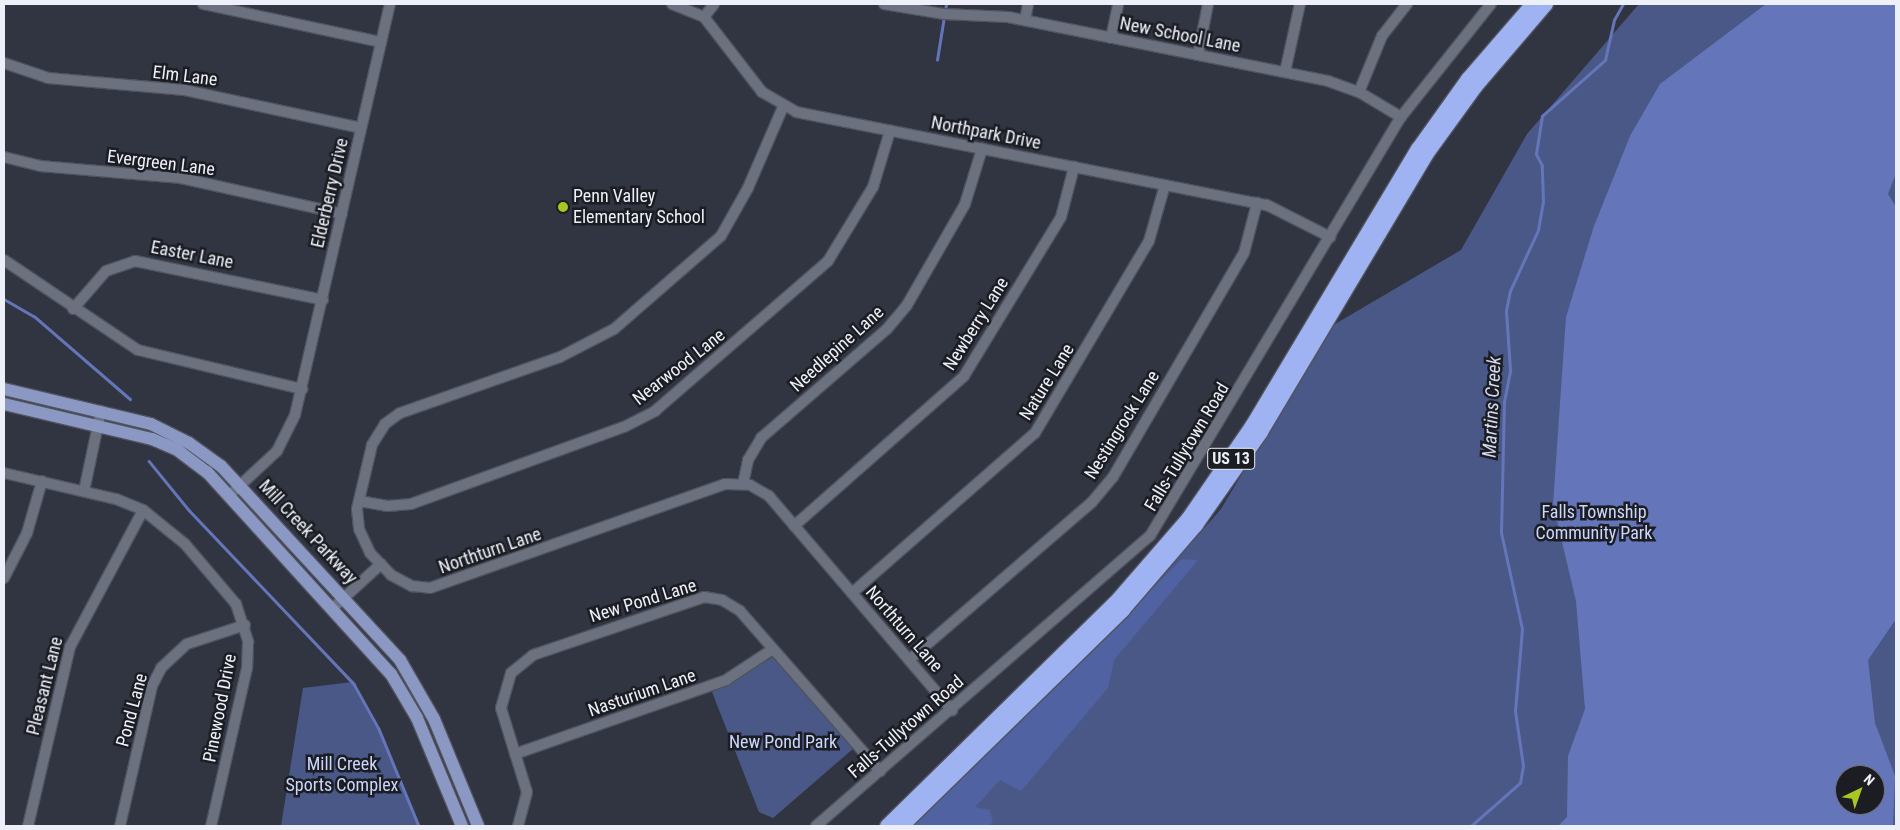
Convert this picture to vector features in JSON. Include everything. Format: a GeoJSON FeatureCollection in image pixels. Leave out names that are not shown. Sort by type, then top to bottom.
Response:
{"type":"FeatureCollection","features":[{"type":"Feature","properties":{"kind":"highway"},"geometry":{"type":"LineString","coordinates":[[1504,36],[1529,4]]}},
{"type":"Feature","properties":{"kind":"highway","name":"US 13"},"geometry":{"type":"LineString","coordinates":[[887,826],[1095,624],[1188,519],[1252,426],[1418,149],[1504,36],[1533,4]]}},
{"type":"Feature","properties":{"kind":"highway","name":"US 13"},"geometry":{"type":"LineString","coordinates":[[902,826],[1123,610],[1196,525],[1261,432],[1426,155],[1476,86],[1546,4]]}},
{"type":"Feature","properties":{"kind":"main road","name":"Mill Creek Parkway"},"geometry":{"type":"LineString","coordinates":[[4,388],[101,411],[172,433],[205,454],[241,486],[386,642],[416,686],[478,826]]}},
{"type":"Feature","properties":{"kind":"main road","name":"Mill Creek Parkway"},"geometry":{"type":"LineString","coordinates":[[4,404],[97,425],[176,449],[229,496],[376,654],[406,698],[462,826]]}},
{"type":"Feature","properties":{"kind":"street"},"geometry":{"type":"LineString","coordinates":[[203,4],[381,42]]}},
{"type":"Feature","properties":{"kind":"street","name":"Elderberry Drive"},"geometry":{"type":"LineString","coordinates":[[229,496],[241,486],[284,440],[302,389],[390,4]]}},
{"type":"Feature","properties":{"kind":"street"},"geometry":{"type":"LineString","coordinates":[[672,4],[704,17],[714,4]]}},
{"type":"Feature","properties":{"kind":"street","name":"New School Lane"},"geometry":{"type":"LineString","coordinates":[[884,4],[944,14],[1025,20],[1285,72],[1359,92],[1401,117]]}},
{"type":"Feature","properties":{"kind":"street"},"geometry":{"type":"LineString","coordinates":[[1025,20],[1028,4]]}},
{"type":"Feature","properties":{"kind":"street"},"geometry":{"type":"LineString","coordinates":[[1111,38],[1118,4]]}},
{"type":"Feature","properties":{"kind":"street"},"geometry":{"type":"LineString","coordinates":[[1198,55],[1208,4]]}},
{"type":"Feature","properties":{"kind":"street"},"geometry":{"type":"LineString","coordinates":[[1285,72],[1300,4]]}},
{"type":"Feature","properties":{"kind":"street"},"geometry":{"type":"LineString","coordinates":[[1359,92],[1382,36],[1407,4]]}},
{"type":"Feature","properties":{"kind":"street","name":"Falls-Tullytown Road"},"geometry":{"type":"LineString","coordinates":[[816,826],[1135,551],[1159,524],[1401,117],[1491,4]]}},
{"type":"Feature","properties":{"kind":"street","name":"Northpark Drive"},"geometry":{"type":"LineString","coordinates":[[704,17],[762,92],[783,107],[890,131],[1275,207],[1330,237]]}},
{"type":"Feature","properties":{"kind":"street","name":"Elm Lane"},"geometry":{"type":"LineString","coordinates":[[4,63],[48,78],[184,90],[362,128]]}},
{"type":"Feature","properties":{"kind":"street","name":"Northturn Lane"},"geometry":{"type":"LineString","coordinates":[[783,107],[735,215],[708,250],[600,338],[394,417],[372,445],[359,501],[363,540],[381,564],[412,586],[441,586],[725,484],[743,484],[767,494],[952,710]]}},
{"type":"Feature","properties":{"kind":"street","name":"Nearwood Lane"},"geometry":{"type":"LineString","coordinates":[[359,501],[388,506],[411,504],[624,427],[655,411],[828,261],[874,187],[890,131]]}},
{"type":"Feature","properties":{"kind":"street","name":"Needlepine Lane"},"geometry":{"type":"LineString","coordinates":[[743,484],[748,460],[761,438],[887,329],[907,305],[965,204],[982,149]]}},
{"type":"Feature","properties":{"kind":"street","name":"Evergreen Lane"},"geometry":{"type":"LineString","coordinates":[[4,157],[40,166],[181,178],[342,214]]}},
{"type":"Feature","properties":{"kind":"street","name":"Newberry Lane"},"geometry":{"type":"LineString","coordinates":[[794,526],[964,376],[1061,217],[1074,167]]}},
{"type":"Feature","properties":{"kind":"street","name":"Nature Lane"},"geometry":{"type":"LineString","coordinates":[[852,593],[1035,433],[1149,241],[1165,185]]}},
{"type":"Feature","properties":{"kind":"street","name":"Nestingrock Lane"},"geometry":{"type":"LineString","coordinates":[[910,660],[1085,508],[1113,477],[1244,253],[1257,203]]}},
{"type":"Feature","properties":{"kind":"street"},"geometry":{"type":"LineString","coordinates":[[4,260],[113,338],[151,355],[302,389]]}},
{"type":"Feature","properties":{"kind":"street","name":"Easter Lane"},"geometry":{"type":"LineString","coordinates":[[72,309],[106,271],[135,261],[323,300]]}},
{"type":"Feature","properties":{"kind":"street"},"geometry":{"type":"LineString","coordinates":[[84,491],[101,411]]}},
{"type":"Feature","properties":{"kind":"street","name":"Pinewood Drive"},"geometry":{"type":"LineString","coordinates":[[4,473],[84,491],[143,510],[168,527],[210,570],[236,604],[245,625],[247,668],[211,826]]}},
{"type":"Feature","properties":{"kind":"street"},"geometry":{"type":"LineString","coordinates":[[4,578],[27,534],[42,481]]}},
{"type":"Feature","properties":{"kind":"street","name":"Pleasant Lane"},"geometry":{"type":"LineString","coordinates":[[28,826],[70,646],[143,510]]}},
{"type":"Feature","properties":{"kind":"street"},"geometry":{"type":"LineString","coordinates":[[334,607],[381,564]]}},
{"type":"Feature","properties":{"kind":"street","name":"New Pond Lane"},"geometry":{"type":"LineString","coordinates":[[518,826],[527,792],[501,700],[511,673],[533,655],[704,597],[731,604],[880,771]]}},
{"type":"Feature","properties":{"kind":"street","name":"Pond Lane"},"geometry":{"type":"LineString","coordinates":[[120,826],[152,686],[160,668],[187,644],[245,625]]}},
{"type":"Feature","properties":{"kind":"street","name":"Nasturium Lane"},"geometry":{"type":"LineString","coordinates":[[515,754],[726,680],[773,649]]}},
{"type":"Feature","properties":{"kind":"green space","name":"Falls Township Community Park"},"geometry":{"type":"Polygon","coordinates":[[[1639,4],[1896,4],[1896,826],[913,826],[1150,590],[1221,509],[1330,327],[1461,250],[1527,134],[1639,4]]]}},
{"type":"Feature","properties":{"kind":"green space","name":"New Pond Park"},"geometry":{"type":"Polygon","coordinates":[[[773,657],[854,748],[773,818],[759,812],[712,692],[773,657]]]}},
{"type":"Feature","properties":{"kind":"green space","name":"Mill Creek Sports Complex"},"geometry":{"type":"Polygon","coordinates":[[[352,682],[379,729],[420,826],[281,826],[303,688],[352,682]]]}},
{"type":"Feature","properties":{"kind":"shaded area"},"geometry":{"type":"Polygon","coordinates":[[[1766,4],[1896,4],[1896,173],[1888,194],[1896,207],[1896,619],[1868,660],[1875,723],[1895,776],[1893,826],[1558,826],[1567,817],[1568,756],[1585,709],[1576,601],[1553,504],[1566,317],[1594,226],[1630,136],[1660,84],[1766,4]]]}},
{"type":"Feature","properties":{"kind":"shaded area"},"geometry":{"type":"Polygon","coordinates":[[[1182,559],[1198,560],[1114,660],[1108,688],[1021,791],[1000,780],[975,807],[990,810],[993,822],[988,826],[913,826],[1182,559]]]}},
{"type":"Feature","properties":{"kind":"waterway"},"geometry":{"type":"LineString","coordinates":[[945,12],[946,4]]}},
{"type":"Feature","properties":{"kind":"waterway","name":"Martins Creek"},"geometry":{"type":"LineString","coordinates":[[1471,826],[1520,783],[1523,766],[1515,711],[1522,629],[1501,533],[1504,402],[1510,370],[1506,311],[1510,291],[1538,230],[1543,202],[1542,166],[1536,154],[1542,116],[1605,60],[1614,20],[1623,4]]}},
{"type":"Feature","properties":{"kind":"waterway"},"geometry":{"type":"LineString","coordinates":[[937,60],[944,17]]}},
{"type":"Feature","properties":{"kind":"waterway"},"geometry":{"type":"LineString","coordinates":[[4,299],[34,316],[130,399]]}},
{"type":"Feature","properties":{"kind":"waterway"},"geometry":{"type":"LineString","coordinates":[[149,461],[189,510],[354,684],[379,729],[419,826]]}},
{"type":"Feature","properties":{"kind":"place","name":"Penn Valley Elementary School"},"geometry":{"type":"Point","coordinates":[563,207]}}]}
